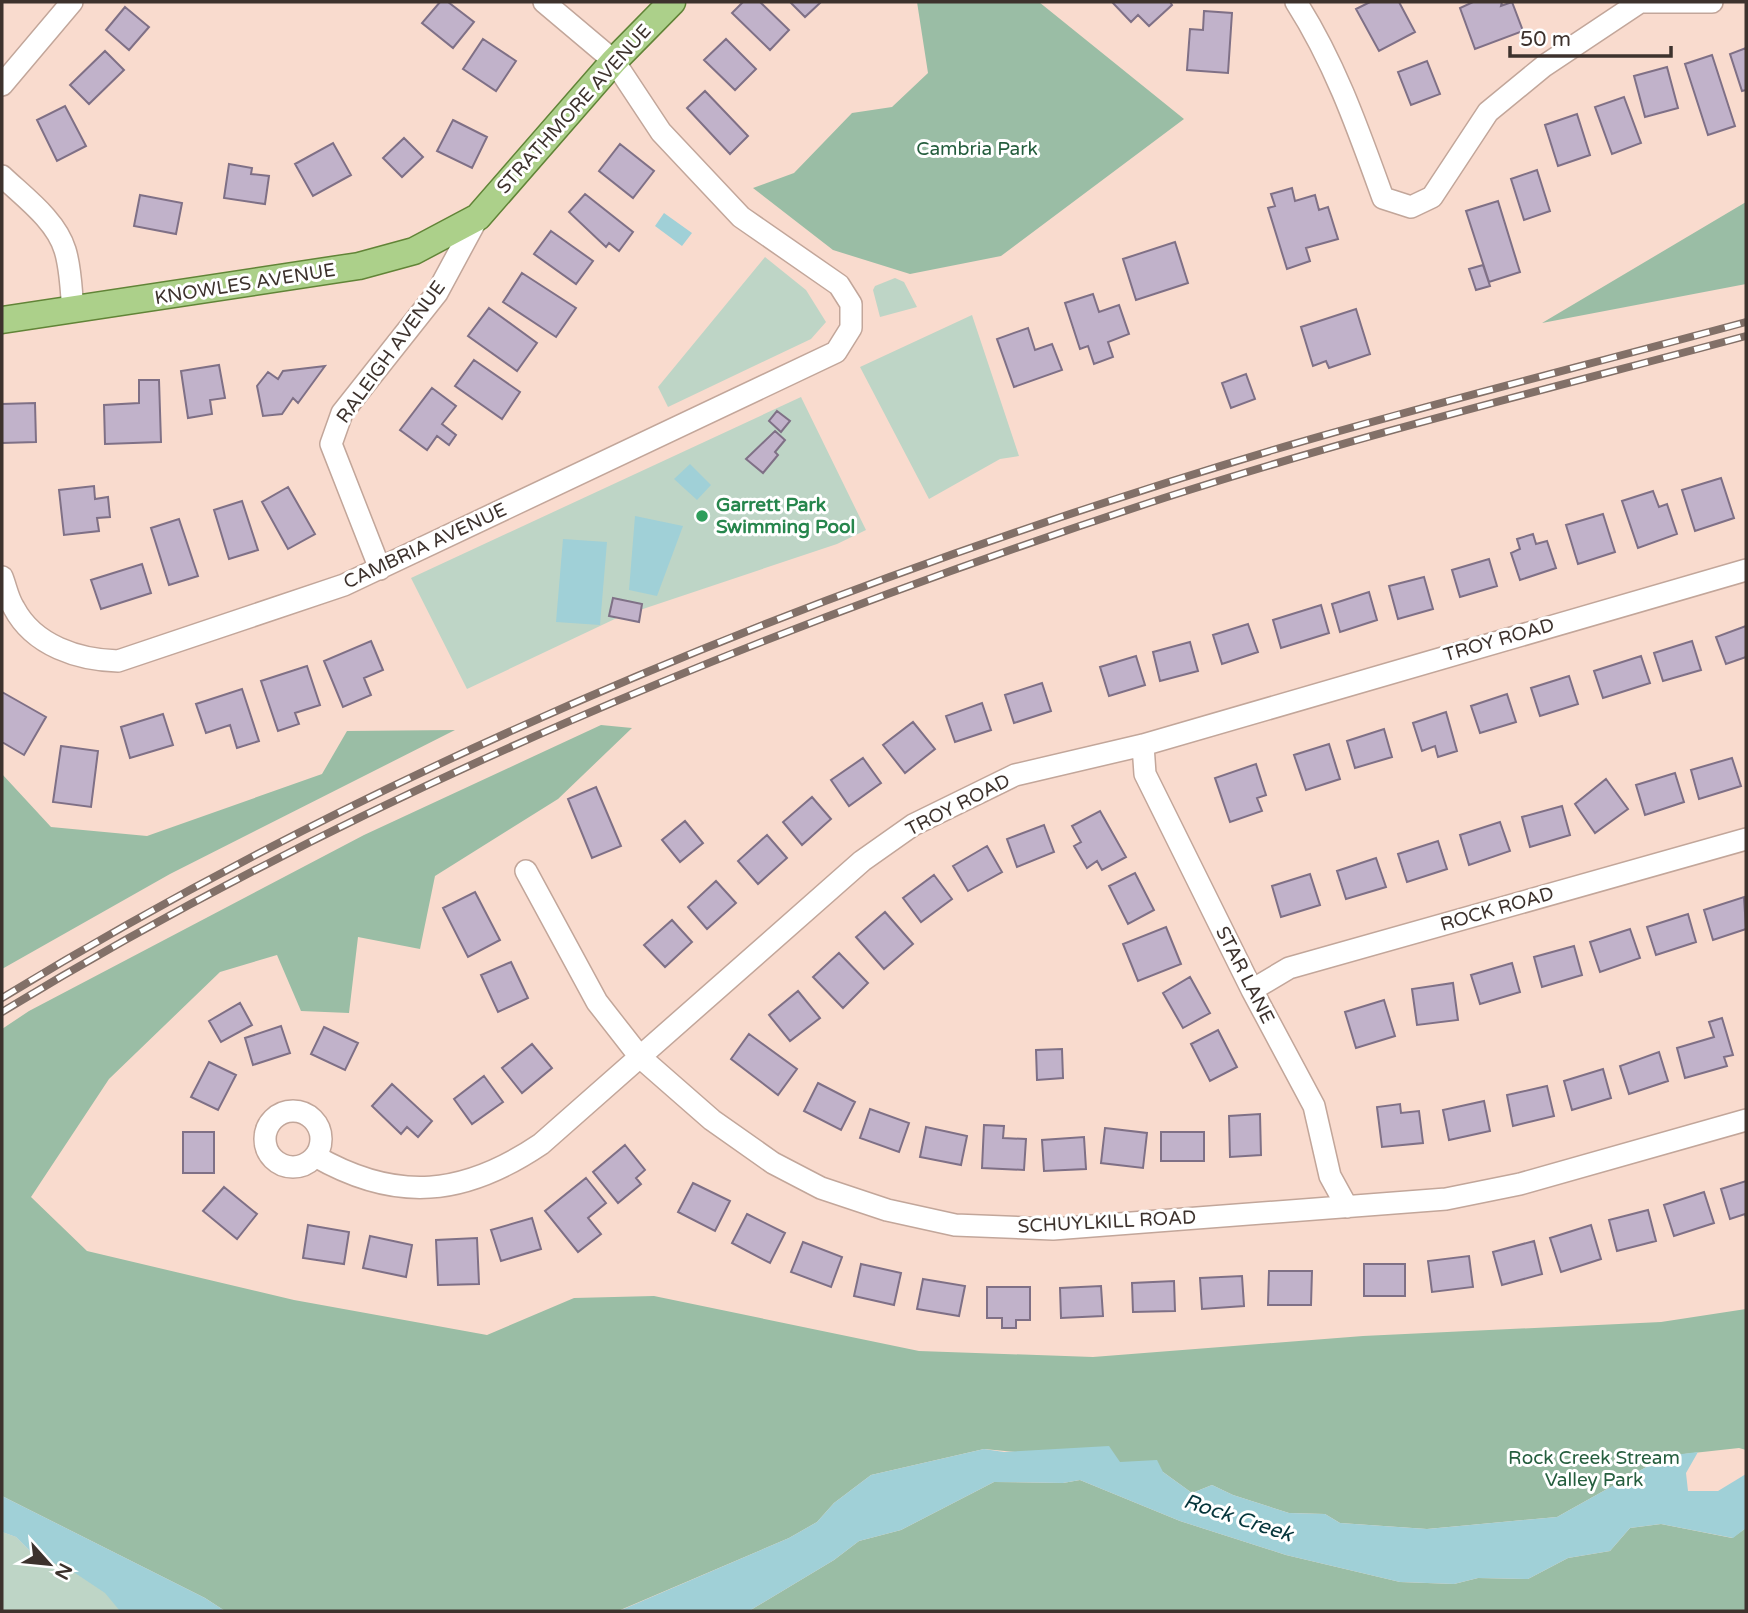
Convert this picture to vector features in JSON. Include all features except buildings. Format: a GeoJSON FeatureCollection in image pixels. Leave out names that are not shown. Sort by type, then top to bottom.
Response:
{"type":"FeatureCollection","features":[{"type":"Feature","properties":{"kind":"main road","name":"STRATHMORE AVENUE"},"geometry":{"type":"LineString","coordinates":[[478,217],[614,61],[672,2]]}},
{"type":"Feature","properties":{"kind":"main road","name":"KNOWLES AVENUE"},"geometry":{"type":"LineString","coordinates":[[2,320],[359,266],[414,251],[478,217]]}},
{"type":"Feature","properties":{"kind":"street"},"geometry":{"type":"LineString","coordinates":[[2,85],[72,2]]}},
{"type":"Feature","properties":{"kind":"street"},"geometry":{"type":"LineString","coordinates":[[544,2],[614,61]]}},
{"type":"Feature","properties":{"kind":"street"},"geometry":{"type":"LineString","coordinates":[[1296,2],[1322,42],[1349,104],[1383,198],[1411,207],[1433,197],[1488,112],[1544,66],[1635,3],[1712,2]]}},
{"type":"Feature","properties":{"kind":"street","name":"CAMBRIA AVENUE"},"geometry":{"type":"LineString","coordinates":[[2,577],[14,609],[40,636],[80,657],[118,661],[332,589],[380,569],[836,352],[852,328],[850,304],[839,285],[741,218],[709,187],[661,132],[614,61]]}},
{"type":"Feature","properties":{"kind":"street"},"geometry":{"type":"LineString","coordinates":[[2,176],[48,221],[58,235],[65,251],[73,310]]}},
{"type":"Feature","properties":{"kind":"street","name":"RALEIGH AVENUE"},"geometry":{"type":"LineString","coordinates":[[380,569],[331,444],[342,413],[437,293],[478,217]]}},
{"type":"Feature","properties":{"kind":"street","name":"TROY ROAD"},"geometry":{"type":"LineString","coordinates":[[315,1156],[349,1176],[388,1185],[426,1188],[470,1180],[509,1166],[541,1144],[862,861],[913,825],[1015,775],[1143,745],[1746,570]]}},
{"type":"Feature","properties":{"kind":"street","name":"STAR LANE"},"geometry":{"type":"LineString","coordinates":[[1143,745],[1144,774],[1252,990],[1314,1106],[1331,1176],[1347,1207]]}},
{"type":"Feature","properties":{"kind":"street","name":"ROCK ROAD"},"geometry":{"type":"LineString","coordinates":[[1252,990],[1289,968],[1302,964],[1746,839]]}},
{"type":"Feature","properties":{"kind":"street","name":"SCHUYLKILL ROAD"},"geometry":{"type":"LineString","coordinates":[[526,871],[597,1002],[640,1057],[712,1120],[773,1163],[821,1188],[887,1210],[955,1225],[1053,1229],[1446,1199],[1520,1184],[1746,1120]]}},
{"type":"Feature","properties":{"kind":"green space","name":"Cambria Park"},"geometry":{"type":"Polygon","coordinates":[[[917,2],[1039,2],[1184,119],[1001,256],[910,274],[833,250],[753,188],[794,173],[852,113],[892,107],[928,73],[917,2]]]}},
{"type":"Feature","properties":{"kind":"green space"},"geometry":{"type":"Polygon","coordinates":[[[1746,202],[1746,284],[1542,323],[1746,202]]]}},
{"type":"Feature","properties":{"kind":"green space"},"geometry":{"type":"Polygon","coordinates":[[[765,257],[806,290],[826,322],[811,339],[668,407],[658,387],[765,257]]]}},
{"type":"Feature","properties":{"kind":"green space"},"geometry":{"type":"Polygon","coordinates":[[[895,278],[904,282],[917,307],[880,317],[873,290],[875,286],[895,278]]]}},
{"type":"Feature","properties":{"kind":"green space"},"geometry":{"type":"Polygon","coordinates":[[[972,315],[1019,456],[1000,459],[929,499],[860,367],[972,315]]]}},
{"type":"Feature","properties":{"kind":"green space","name":"Garrett Park Swimming Pool"},"geometry":{"type":"Polygon","coordinates":[[[801,397],[866,530],[837,544],[619,617],[467,689],[411,578],[801,397]]]}},
{"type":"Feature","properties":{"kind":"green space","name":"Rock Creek Stream Valley Park"},"geometry":{"type":"Polygon","coordinates":[[[601,725],[632,728],[558,799],[435,876],[420,949],[358,937],[349,1013],[301,1011],[277,955],[220,972],[109,1079],[31,1197],[87,1251],[294,1300],[487,1335],[574,1298],[654,1296],[919,1351],[1093,1357],[1363,1336],[1661,1322],[1746,1309],[1746,1450],[1739,1448],[1666,1456],[1557,1517],[1427,1529],[1340,1523],[1325,1514],[1289,1513],[1233,1495],[1212,1485],[1192,1493],[1163,1472],[1120,1462],[984,1449],[871,1475],[834,1503],[817,1522],[789,1538],[618,1611],[225,1611],[205,1598],[2,1496],[2,1029],[29,1011],[364,835],[601,725]]]}},
{"type":"Feature","properties":{"kind":"green space"},"geometry":{"type":"Polygon","coordinates":[[[455,730],[170,874],[2,969],[2,774],[51,827],[147,836],[322,774],[347,731],[455,730]]]}},
{"type":"Feature","properties":{"kind":"green space"},"geometry":{"type":"Polygon","coordinates":[[[1080,1480],[1180,1521],[1286,1555],[1400,1582],[1454,1584],[1478,1578],[1528,1579],[1568,1558],[1610,1551],[1630,1528],[1661,1524],[1732,1538],[1746,1528],[1746,1611],[749,1611],[834,1560],[859,1541],[901,1530],[994,1482],[1063,1483],[1080,1480]]]}},
{"type":"Feature","properties":{"kind":"green space"},"geometry":{"type":"Polygon","coordinates":[[[2,1532],[16,1537],[33,1554],[172,1611],[2,1611],[2,1532]]]}},
{"type":"Feature","properties":{"kind":"water"},"geometry":{"type":"Polygon","coordinates":[[[664,213],[692,233],[682,246],[655,226],[664,213]]]}},
{"type":"Feature","properties":{"kind":"water"},"geometry":{"type":"Polygon","coordinates":[[[690,464],[711,485],[697,500],[674,479],[690,464]]]}},
{"type":"Feature","properties":{"kind":"water"},"geometry":{"type":"Polygon","coordinates":[[[635,516],[683,526],[657,596],[629,590],[635,516]]]}},
{"type":"Feature","properties":{"kind":"water"},"geometry":{"type":"Polygon","coordinates":[[[563,539],[607,542],[600,625],[556,622],[563,539]]]}},
{"type":"Feature","properties":{"kind":"water","name":"Rock Creek"},"geometry":{"type":"Polygon","coordinates":[[[1109,1446],[1120,1462],[1157,1460],[1163,1472],[1192,1493],[1212,1485],[1233,1495],[1289,1513],[1325,1514],[1340,1523],[1427,1529],[1557,1517],[1666,1456],[1698,1452],[1686,1473],[1688,1491],[1718,1491],[1746,1474],[1746,1528],[1733,1538],[1661,1524],[1630,1528],[1610,1551],[1568,1558],[1528,1579],[1478,1578],[1454,1584],[1400,1582],[1286,1555],[1180,1521],[1080,1480],[1063,1483],[994,1482],[901,1530],[859,1541],[834,1560],[749,1611],[619,1611],[789,1538],[817,1522],[834,1503],[871,1475],[984,1449],[1004,1452],[1109,1446]]]}},
{"type":"Feature","properties":{"kind":"water"},"geometry":{"type":"Polygon","coordinates":[[[2,1496],[205,1598],[225,1611],[120,1611],[105,1593],[69,1569],[35,1556],[16,1537],[2,1532],[2,1496]]]}},
{"type":"Feature","properties":{"kind":"railway"},"geometry":{"type":"LineString","coordinates":[[2,998],[152,911],[305,830],[461,754],[780,618],[943,558],[1273,450],[1746,322]]}},
{"type":"Feature","properties":{"kind":"railway"},"geometry":{"type":"LineString","coordinates":[[2,1012],[139,932],[280,857],[423,787],[716,660],[1014,549],[1236,475],[1381,433],[1746,336]]}},
{"type":"Feature","properties":{"kind":"place","name":"Garrett Park Swimming Pool"},"geometry":{"type":"Point","coordinates":[702,516]}}]}
